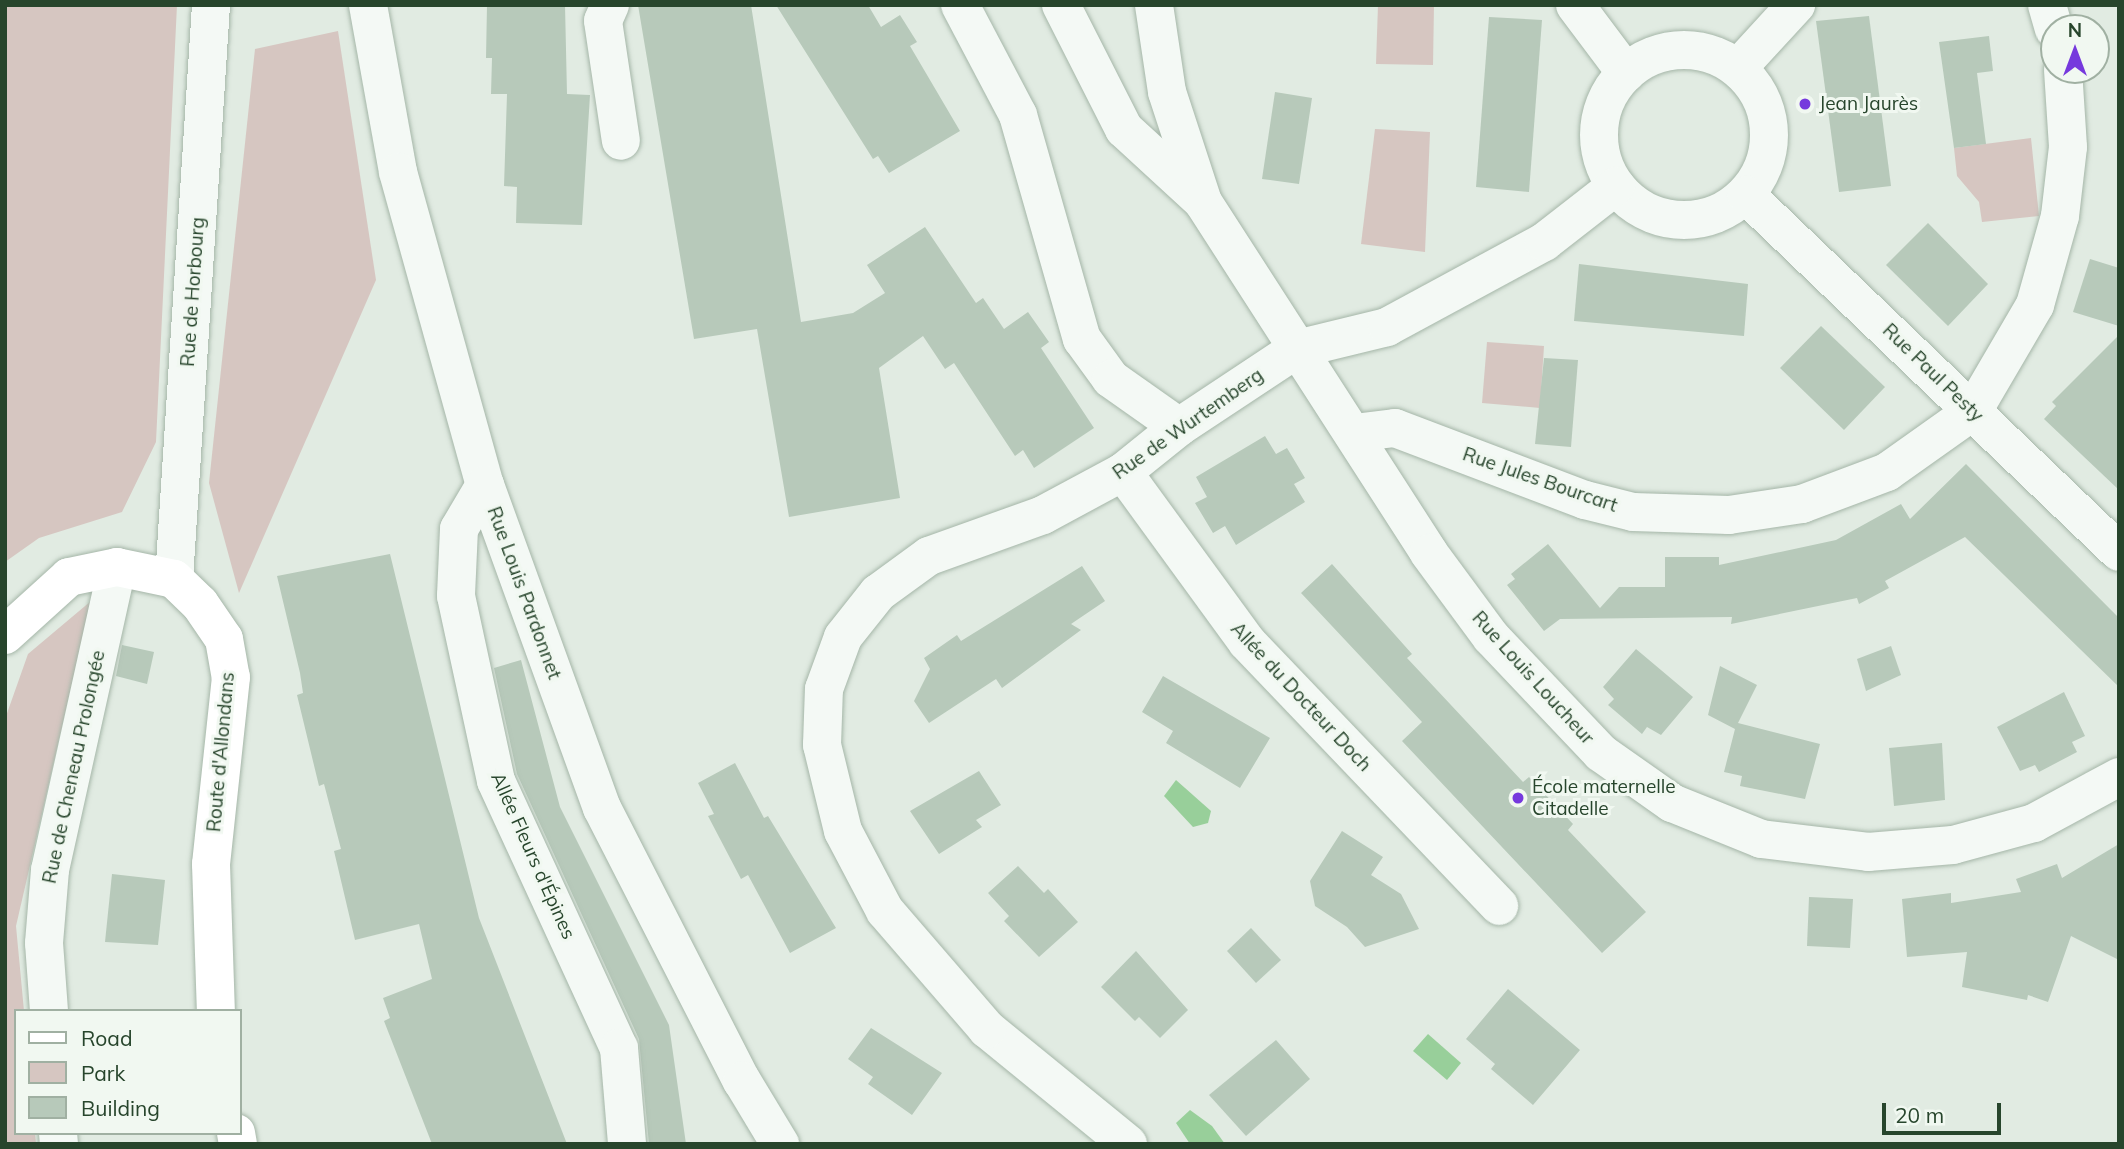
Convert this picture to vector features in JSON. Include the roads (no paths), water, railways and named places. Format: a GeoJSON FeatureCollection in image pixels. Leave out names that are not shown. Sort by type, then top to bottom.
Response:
{"type":"FeatureCollection","features":[{"type":"Feature","properties":{"kind":"main road"},"geometry":{"type":"LineString","coordinates":[[5,635],[69,578],[117,567],[174,579]]}},
{"type":"Feature","properties":{"kind":"main road","name":"Route d'Allondans"},"geometry":{"type":"LineString","coordinates":[[174,579],[200,604],[224,639],[231,677],[211,864],[216,1009]]}},
{"type":"Feature","properties":{"kind":"street","name":"Rue de Horbourg"},"geometry":{"type":"LineString","coordinates":[[174,579],[211,5]]}},
{"type":"Feature","properties":{"kind":"street","name":"Rue Louis Pardonnet"},"geometry":{"type":"LineString","coordinates":[[368,5],[398,172],[485,485],[602,808],[742,1081],[780,1144]]}},
{"type":"Feature","properties":{"kind":"street"},"geometry":{"type":"LineString","coordinates":[[610,5],[603,21],[621,141]]}},
{"type":"Feature","properties":{"kind":"street"},"geometry":{"type":"LineString","coordinates":[[960,5],[1018,115],[1082,338],[1111,379],[1179,427]]}},
{"type":"Feature","properties":{"kind":"street"},"geometry":{"type":"LineString","coordinates":[[1060,5],[1124,128],[1203,202]]}},
{"type":"Feature","properties":{"kind":"street","name":"Rue Louis Loucheur"},"geometry":{"type":"LineString","coordinates":[[1154,5],[1167,92],[1203,202],[1429,553],[1491,637],[1601,753],[1672,803],[1761,839],[1868,852],[1953,845],[2034,823],[2119,777]]}},
{"type":"Feature","properties":{"kind":"street"},"geometry":{"type":"LineString","coordinates":[[1575,5],[1626,73]]}},
{"type":"Feature","properties":{"kind":"street"},"geometry":{"type":"LineString","coordinates":[[1738,68],[1796,5]]}},
{"type":"Feature","properties":{"kind":"street"},"geometry":{"type":"LineString","coordinates":[[1669,51],[1717,55],[1738,68],[1757,89],[1768,115],[1770,144],[1762,171],[1746,195],[1722,212],[1694,220],[1664,219],[1637,207],[1616,187],[1604,165],[1601,115],[1611,92],[1626,73],[1669,51]]}},
{"type":"Feature","properties":{"kind":"street","name":"Rue Jules Bourcart"},"geometry":{"type":"LineString","coordinates":[[1354,433],[1395,428],[1585,500],[1633,512],[1729,515],[1802,504],[1887,471],[1973,411],[2035,305],[2060,216],[2068,147],[2064,84]]}},
{"type":"Feature","properties":{"kind":"street","name":"Rue de Wurtemberg"},"geometry":{"type":"LineString","coordinates":[[1128,1144],[987,1029],[885,911],[843,831],[822,745],[829,676],[843,637],[878,593],[929,556],[1043,515],[1123,472],[1179,427],[1297,349],[1387,327],[1544,242],[1616,187]]}},
{"type":"Feature","properties":{"kind":"street","name":"Rue Paul Pesty"},"geometry":{"type":"LineString","coordinates":[[1746,195],[2119,552]]}},
{"type":"Feature","properties":{"kind":"street","name":"Allée du Docteur Doch"},"geometry":{"type":"LineString","coordinates":[[1123,472],[1247,642],[1499,906]]}},
{"type":"Feature","properties":{"kind":"street","name":"Allée Fleurs d'Épines"},"geometry":{"type":"LineString","coordinates":[[485,485],[459,529],[456,596],[496,781],[619,1048],[627,1144]]}},
{"type":"Feature","properties":{"kind":"street","name":"Rue de Cheneau Prolongée"},"geometry":{"type":"LineString","coordinates":[[48,1002],[44,943],[50,870],[117,567]]}},
{"type":"Feature","properties":{"kind":"place","name":"Jean Jaurès"},"geometry":{"type":"Point","coordinates":[1805,104]}},
{"type":"Feature","properties":{"kind":"place","name":"École maternelle Citadelle"},"geometry":{"type":"Point","coordinates":[1518,798]}}]}
